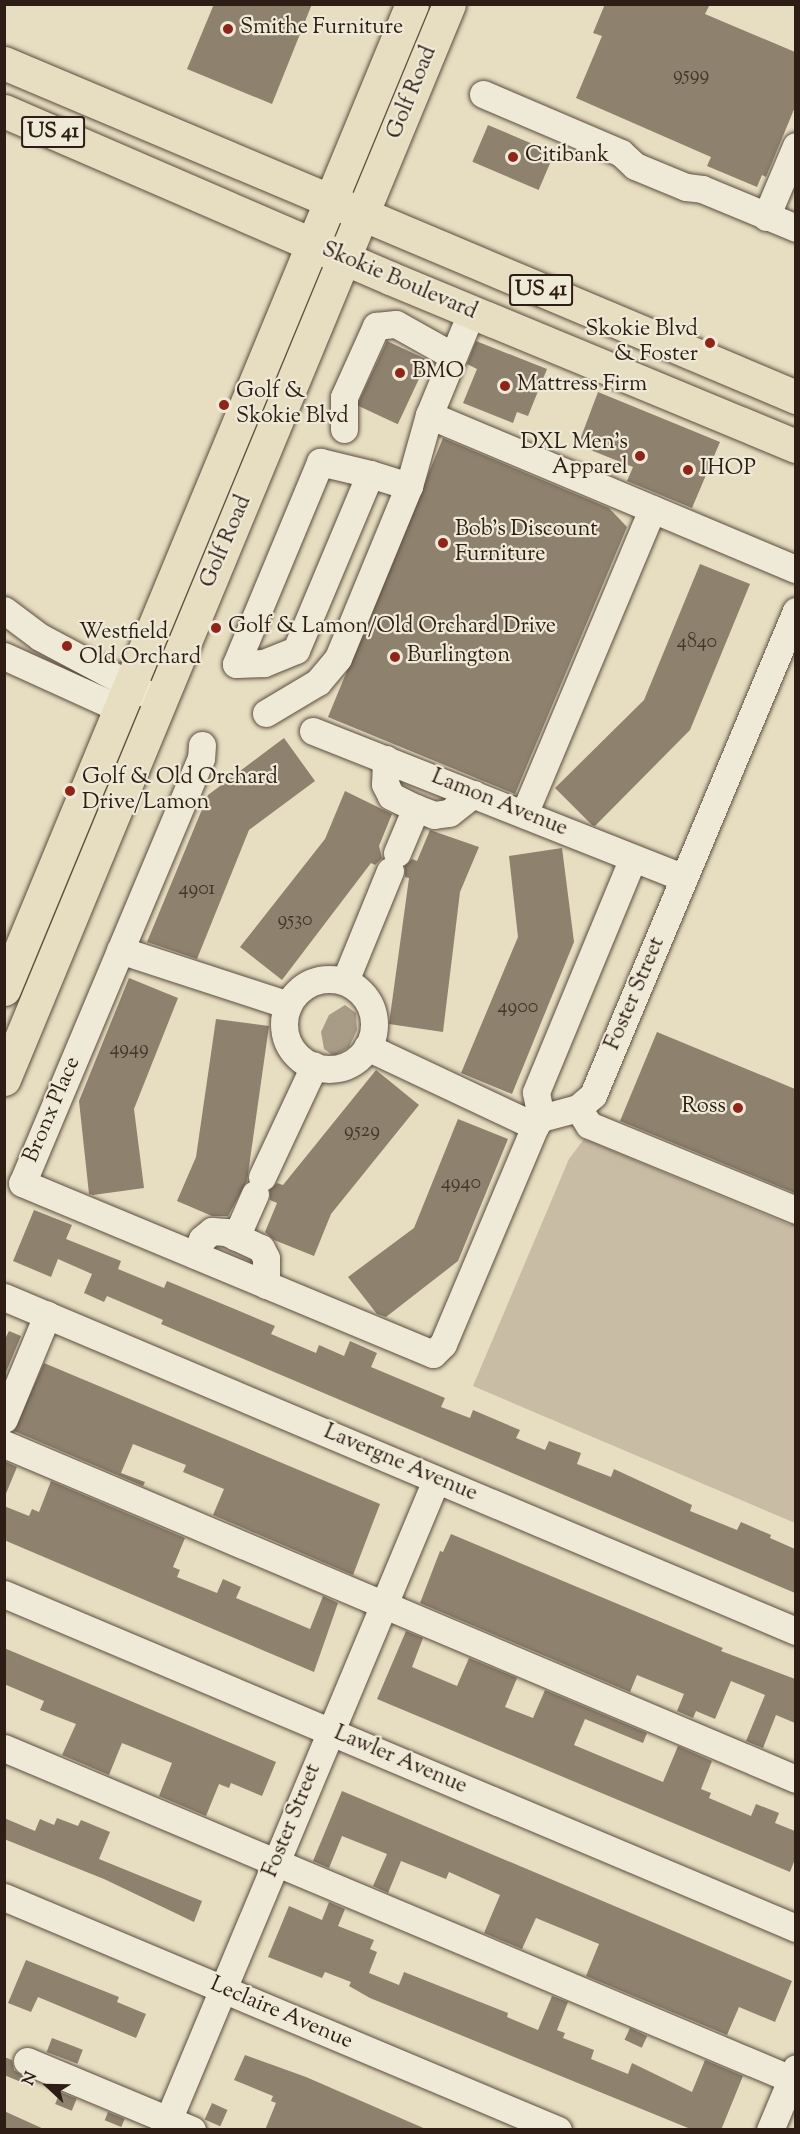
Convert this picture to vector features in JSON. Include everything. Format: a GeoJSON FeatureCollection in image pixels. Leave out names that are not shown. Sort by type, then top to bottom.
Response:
{"type":"FeatureCollection","features":[{"type":"Feature","properties":{"kind":"main road","name":"Golf Road"},"geometry":{"type":"LineString","coordinates":[[4,989],[314,246],[412,4]]}},
{"type":"Feature","properties":{"kind":"main road","name":"Golf Road"},"geometry":{"type":"LineString","coordinates":[[4,1079],[364,215],[449,4]]}},
{"type":"Feature","properties":{"kind":"main road","name":"US 41"},"geometry":{"type":"LineString","coordinates":[[4,63],[795,398]]}},
{"type":"Feature","properties":{"kind":"main road","name":"Skokie Boulevard"},"geometry":{"type":"LineString","coordinates":[[4,111],[471,313],[795,446]]}},
{"type":"Feature","properties":{"kind":"street"},"geometry":{"type":"LineString","coordinates":[[483,94],[621,153],[635,166],[795,228]]}},
{"type":"Feature","properties":{"kind":"street"},"geometry":{"type":"LineString","coordinates":[[766,217],[795,146]]}},
{"type":"Feature","properties":{"kind":"street"},"geometry":{"type":"LineString","coordinates":[[266,713],[318,682],[338,658],[409,486],[429,415],[471,313]]}},
{"type":"Feature","properties":{"kind":"street"},"geometry":{"type":"LineString","coordinates":[[344,429],[344,397],[376,326],[396,324],[453,356]]}},
{"type":"Feature","properties":{"kind":"street"},"geometry":{"type":"LineString","coordinates":[[429,415],[795,568]]}},
{"type":"Feature","properties":{"kind":"street"},"geometry":{"type":"LineString","coordinates":[[370,474],[296,650],[264,663],[236,664],[320,462],[370,474],[409,486]]}},
{"type":"Feature","properties":{"kind":"street"},"geometry":{"type":"LineString","coordinates":[[524,814],[652,509]]}},
{"type":"Feature","properties":{"kind":"street"},"geometry":{"type":"LineString","coordinates":[[4,610],[126,697]]}},
{"type":"Feature","properties":{"kind":"street","name":"Foster Street"},"geometry":{"type":"LineString","coordinates":[[578,1108],[596,1090],[795,611]]}},
{"type":"Feature","properties":{"kind":"street"},"geometry":{"type":"LineString","coordinates":[[296,650],[318,682]]}},
{"type":"Feature","properties":{"kind":"street"},"geometry":{"type":"LineString","coordinates":[[5,658],[126,697],[160,701]]}},
{"type":"Feature","properties":{"kind":"street","name":"Lamon Avenue"},"geometry":{"type":"LineString","coordinates":[[313,731],[684,878]]}},
{"type":"Feature","properties":{"kind":"street","name":"Bronx Place"},"geometry":{"type":"LineString","coordinates":[[202,744],[201,758],[22,1183],[433,1354],[443,1344],[538,1122]]}},
{"type":"Feature","properties":{"kind":"street"},"geometry":{"type":"LineString","coordinates":[[386,759],[385,784],[391,796],[416,808],[434,815],[449,813],[474,794]]}},
{"type":"Feature","properties":{"kind":"street"},"geometry":{"type":"LineString","coordinates":[[345,981],[416,808]]}},
{"type":"Feature","properties":{"kind":"street"},"geometry":{"type":"LineString","coordinates":[[538,1122],[536,1092],[633,858]]}},
{"type":"Feature","properties":{"kind":"street"},"geometry":{"type":"LineString","coordinates":[[120,950],[288,1005]]}},
{"type":"Feature","properties":{"kind":"street"},"geometry":{"type":"LineString","coordinates":[[332,978],[345,981],[366,997],[372,1009],[373,1028],[367,1047],[350,1064],[326,1069],[303,1061],[287,1041],[284,1029],[288,1005],[295,993],[312,982],[332,978]]}},
{"type":"Feature","properties":{"kind":"street"},"geometry":{"type":"LineString","coordinates":[[367,1047],[538,1122],[578,1108],[589,1125],[795,1210]]}},
{"type":"Feature","properties":{"kind":"street"},"geometry":{"type":"LineString","coordinates":[[236,1237],[314,1066]]}},
{"type":"Feature","properties":{"kind":"street"},"geometry":{"type":"LineString","coordinates":[[195,1255],[202,1239],[212,1231],[236,1237],[261,1248],[266,1258],[266,1285]]}},
{"type":"Feature","properties":{"kind":"street","name":"Lavergne Avenue"},"geometry":{"type":"LineString","coordinates":[[4,1297],[795,1631]]}},
{"type":"Feature","properties":{"kind":"street"},"geometry":{"type":"LineString","coordinates":[[4,1419],[47,1315]]}},
{"type":"Feature","properties":{"kind":"street"},"geometry":{"type":"LineString","coordinates":[[4,1444],[795,1779]]}},
{"type":"Feature","properties":{"kind":"street","name":"Foster Street"},"geometry":{"type":"LineString","coordinates":[[175,2126],[222,1990],[436,1480]]}},
{"type":"Feature","properties":{"kind":"street","name":"Lawler Avenue"},"geometry":{"type":"LineString","coordinates":[[4,1594],[795,1928]]}},
{"type":"Feature","properties":{"kind":"street"},"geometry":{"type":"LineString","coordinates":[[4,1748],[793,2074],[770,2130]]}},
{"type":"Feature","properties":{"kind":"street","name":"Leclaire Avenue"},"geometry":{"type":"LineString","coordinates":[[4,1897],[558,2130]]}},
{"type":"Feature","properties":{"kind":"street"},"geometry":{"type":"LineString","coordinates":[[27,2061],[175,2126]]}},
{"type":"Feature","properties":{"kind":"shaded area"},"geometry":{"type":"Polygon","coordinates":[[[345,1005],[356,1013],[357,1030],[349,1047],[334,1056],[324,1049],[321,1032],[329,1015],[345,1005]]]}},
{"type":"Feature","properties":{"kind":"shaded area"},"geometry":{"type":"Polygon","coordinates":[[[584,1139],[790,1225],[795,1220],[795,1523],[473,1386],[569,1159],[584,1139]]]}},
{"type":"Feature","properties":{"kind":"building"},"geometry":{"type":"Polygon","coordinates":[[[214,4],[312,4],[272,104],[187,69],[214,4]]]}},
{"type":"Feature","properties":{"kind":"building"},"geometry":{"type":"Polygon","coordinates":[[[605,4],[710,4],[705,14],[795,52],[795,107],[766,177],[762,175],[757,187],[707,166],[711,157],[576,98],[602,36],[593,33],[605,4]]]}},
{"type":"Feature","properties":{"kind":"building","name":"Citibank"},"geometry":{"type":"Polygon","coordinates":[[[488,125],[554,153],[539,190],[472,162],[488,125]]]}},
{"type":"Feature","properties":{"kind":"building"},"geometry":{"type":"Polygon","coordinates":[[[387,341],[428,360],[398,424],[357,405],[387,341]]]}},
{"type":"Feature","properties":{"kind":"building","name":"Mattress Firm"},"geometry":{"type":"Polygon","coordinates":[[[476,341],[547,369],[528,416],[517,412],[513,423],[463,403],[477,369],[467,364],[476,341]]]}},
{"type":"Feature","properties":{"kind":"building","name":"DXL Men's Apparel"},"geometry":{"type":"Polygon","coordinates":[[[598,392],[720,442],[692,508],[627,481],[633,467],[578,445],[598,392]]]}},
{"type":"Feature","properties":{"kind":"building"},"geometry":{"type":"Polygon","coordinates":[[[443,438],[609,508],[627,527],[515,794],[328,717],[443,438]]]}},
{"type":"Feature","properties":{"kind":"building"},"geometry":{"type":"Polygon","coordinates":[[[700,564],[750,584],[690,730],[595,826],[592,825],[555,788],[644,700],[700,564]]]}},
{"type":"Feature","properties":{"kind":"building"},"geometry":{"type":"Polygon","coordinates":[[[284,738],[315,781],[249,830],[197,959],[147,942],[208,795],[284,738]]]}},
{"type":"Feature","properties":{"kind":"building"},"geometry":{"type":"Polygon","coordinates":[[[345,791],[392,814],[379,846],[382,858],[375,865],[371,863],[282,980],[240,947],[325,839],[345,791]]]}},
{"type":"Feature","properties":{"kind":"building"},"geometry":{"type":"Polygon","coordinates":[[[430,830],[479,847],[460,892],[443,1032],[389,1024],[409,878],[405,877],[405,866],[412,859],[417,861],[430,830]]]}},
{"type":"Feature","properties":{"kind":"building"},"geometry":{"type":"Polygon","coordinates":[[[562,848],[574,942],[512,1094],[461,1073],[518,937],[509,856],[562,848]]]}},
{"type":"Feature","properties":{"kind":"building"},"geometry":{"type":"Polygon","coordinates":[[[129,978],[178,998],[134,1109],[144,1188],[93,1195],[89,1194],[79,1101],[129,978]]]}},
{"type":"Feature","properties":{"kind":"building"},"geometry":{"type":"Polygon","coordinates":[[[216,1019],[269,1026],[247,1181],[228,1216],[212,1216],[177,1201],[196,1157],[216,1019]]]}},
{"type":"Feature","properties":{"kind":"building"},"geometry":{"type":"Polygon","coordinates":[[[657,1032],[795,1089],[795,1193],[620,1121],[657,1032]]]}},
{"type":"Feature","properties":{"kind":"building"},"geometry":{"type":"Polygon","coordinates":[[[376,1070],[419,1105],[331,1214],[314,1256],[274,1240],[265,1232],[277,1203],[270,1200],[270,1190],[277,1183],[283,1185],[376,1070]]]}},
{"type":"Feature","properties":{"kind":"building"},"geometry":{"type":"Polygon","coordinates":[[[458,1119],[508,1139],[458,1261],[386,1317],[377,1314],[348,1277],[414,1228],[458,1119]]]}},
{"type":"Feature","properties":{"kind":"building"},"geometry":{"type":"Polygon","coordinates":[[[34,1210],[72,1225],[66,1239],[121,1261],[118,1269],[164,1288],[167,1281],[275,1326],[271,1334],[316,1353],[319,1345],[344,1356],[350,1341],[377,1353],[371,1367],[445,1398],[441,1407],[470,1418],[473,1410],[520,1430],[516,1438],[545,1450],[549,1441],[581,1453],[577,1464],[611,1477],[614,1469],[692,1505],[690,1511],[737,1530],[741,1522],[771,1535],[770,1538],[795,1549],[795,1593],[161,1324],[163,1320],[107,1296],[104,1302],[84,1293],[92,1274],[58,1259],[51,1277],[13,1261],[34,1210]]]}},
{"type":"Feature","properties":{"kind":"building"},"geometry":{"type":"Polygon","coordinates":[[[9,1331],[21,1336],[4,1377],[4,1341],[9,1331]]]}},
{"type":"Feature","properties":{"kind":"building"},"geometry":{"type":"Polygon","coordinates":[[[44,1363],[380,1504],[353,1575],[213,1515],[224,1489],[183,1472],[186,1465],[133,1444],[121,1473],[145,1482],[143,1486],[14,1431],[44,1363]]]}},
{"type":"Feature","properties":{"kind":"building"},"geometry":{"type":"Polygon","coordinates":[[[4,1461],[17,1467],[5,1496],[4,1496],[4,1461]]]}},
{"type":"Feature","properties":{"kind":"building"},"geometry":{"type":"Polygon","coordinates":[[[51,1481],[185,1538],[173,1567],[180,1570],[177,1577],[217,1593],[223,1579],[241,1587],[236,1598],[310,1629],[323,1596],[338,1603],[314,1672],[4,1540],[4,1506],[29,1516],[32,1509],[39,1512],[51,1481]]]}},
{"type":"Feature","properties":{"kind":"building"},"geometry":{"type":"Polygon","coordinates":[[[451,1534],[723,1648],[721,1651],[795,1679],[795,1723],[776,1715],[763,1748],[746,1741],[765,1695],[731,1681],[715,1719],[696,1711],[693,1718],[677,1711],[684,1694],[637,1675],[630,1692],[420,1603],[440,1551],[443,1552],[451,1534]]]}},
{"type":"Feature","properties":{"kind":"building"},"geometry":{"type":"Polygon","coordinates":[[[406,1631],[423,1638],[412,1667],[457,1686],[469,1658],[517,1678],[505,1707],[533,1718],[545,1690],[647,1733],[643,1743],[585,1719],[574,1745],[663,1782],[678,1746],[712,1761],[701,1789],[711,1793],[709,1798],[751,1816],[756,1804],[779,1813],[775,1823],[795,1831],[795,1859],[790,1872],[377,1699],[406,1631]]]}},
{"type":"Feature","properties":{"kind":"building"},"geometry":{"type":"Polygon","coordinates":[[[4,1648],[276,1762],[262,1796],[231,1783],[229,1788],[219,1784],[206,1816],[159,1796],[172,1763],[122,1743],[109,1775],[62,1755],[76,1724],[40,1710],[44,1701],[4,1684],[4,1648]]]}},
{"type":"Feature","properties":{"kind":"building"},"geometry":{"type":"Polygon","coordinates":[[[342,1791],[792,1981],[775,2022],[739,2007],[727,2035],[586,1976],[599,1944],[536,1918],[522,1949],[484,1933],[500,1895],[449,1872],[446,1879],[401,1861],[388,1893],[373,1886],[387,1854],[342,1836],[329,1868],[313,1861],[342,1791]]]}},
{"type":"Feature","properties":{"kind":"building"},"geometry":{"type":"Polygon","coordinates":[[[4,1818],[35,1831],[40,1819],[54,1825],[57,1818],[78,1826],[81,1820],[110,1832],[99,1859],[202,1901],[194,1922],[104,1879],[4,1839],[4,1818]]]}},
{"type":"Feature","properties":{"kind":"building"},"geometry":{"type":"Polygon","coordinates":[[[329,1902],[345,1909],[338,1926],[374,1940],[370,1949],[377,1952],[369,1973],[399,1985],[404,1972],[508,2013],[507,2017],[538,2030],[552,1996],[568,2002],[557,2030],[565,2033],[563,2038],[594,2050],[591,2059],[628,2074],[632,2063],[692,2092],[705,2060],[743,2076],[721,2130],[693,2130],[370,1998],[349,1986],[351,1982],[325,1972],[322,1978],[268,1957],[289,1906],[322,1920],[329,1902]]]}},
{"type":"Feature","properties":{"kind":"building"},"geometry":{"type":"Polygon","coordinates":[[[26,1960],[119,1997],[117,2002],[146,2014],[136,2038],[38,1997],[31,2012],[8,2003],[26,1960]]]}},
{"type":"Feature","properties":{"kind":"building"},"geometry":{"type":"Polygon","coordinates":[[[630,2028],[647,2036],[642,2048],[625,2040],[630,2028]]]}},
{"type":"Feature","properties":{"kind":"building"},"geometry":{"type":"Polygon","coordinates":[[[52,2038],[83,2050],[77,2064],[47,2052],[52,2038]]]}},
{"type":"Feature","properties":{"kind":"building"},"geometry":{"type":"Polygon","coordinates":[[[245,2055],[306,2077],[428,2130],[265,2130],[276,2103],[271,2101],[273,2096],[234,2080],[245,2055]]]}},
{"type":"Feature","properties":{"kind":"building"},"geometry":{"type":"Polygon","coordinates":[[[4,2057],[12,2060],[14,2070],[23,2076],[21,2082],[4,2075],[4,2057]]]}},
{"type":"Feature","properties":{"kind":"building"},"geometry":{"type":"Polygon","coordinates":[[[60,2092],[77,2099],[72,2111],[55,2104],[60,2092]]]}},
{"type":"Feature","properties":{"kind":"building"},"geometry":{"type":"Polygon","coordinates":[[[212,2103],[228,2110],[220,2126],[205,2119],[212,2103]]]}},
{"type":"Feature","properties":{"kind":"building"},"geometry":{"type":"Polygon","coordinates":[[[4,2111],[46,2130],[4,2130],[4,2111]]]}},
{"type":"Feature","properties":{"kind":"building"},"geometry":{"type":"Polygon","coordinates":[[[108,2112],[125,2119],[121,2127],[105,2120],[108,2112]]]}},
{"type":"Feature","properties":{"kind":"place","name":"Smithe Furniture"},"geometry":{"type":"Point","coordinates":[228,29]}},
{"type":"Feature","properties":{"kind":"place","name":"Citibank"},"geometry":{"type":"Point","coordinates":[513,157]}},
{"type":"Feature","properties":{"kind":"place","name":"Skokie Blvd & Foster"},"geometry":{"type":"Point","coordinates":[710,343]}},
{"type":"Feature","properties":{"kind":"place","name":"BMO"},"geometry":{"type":"Point","coordinates":[400,373]}},
{"type":"Feature","properties":{"kind":"place","name":"Mattress Firm"},"geometry":{"type":"Point","coordinates":[505,386]}},
{"type":"Feature","properties":{"kind":"place","name":"Golf & Skokie Blvd"},"geometry":{"type":"Point","coordinates":[224,405]}},
{"type":"Feature","properties":{"kind":"place","name":"DXL Men's Apparel"},"geometry":{"type":"Point","coordinates":[640,456]}},
{"type":"Feature","properties":{"kind":"place","name":"IHOP"},"geometry":{"type":"Point","coordinates":[688,470]}},
{"type":"Feature","properties":{"kind":"place","name":"Bob's Discount Furniture"},"geometry":{"type":"Point","coordinates":[443,543]}},
{"type":"Feature","properties":{"kind":"place","name":"Golf & Lamon/Old Orchard Drive"},"geometry":{"type":"Point","coordinates":[216,628]}},
{"type":"Feature","properties":{"kind":"place","name":"Westfield Old Orchard"},"geometry":{"type":"Point","coordinates":[67,646]}},
{"type":"Feature","properties":{"kind":"place","name":"Burlington"},"geometry":{"type":"Point","coordinates":[395,657]}},
{"type":"Feature","properties":{"kind":"place","name":"Golf & Old Orchard Drive/Lamon"},"geometry":{"type":"Point","coordinates":[70,791]}},
{"type":"Feature","properties":{"kind":"place","name":"Ross"},"geometry":{"type":"Point","coordinates":[738,1108]}}]}
